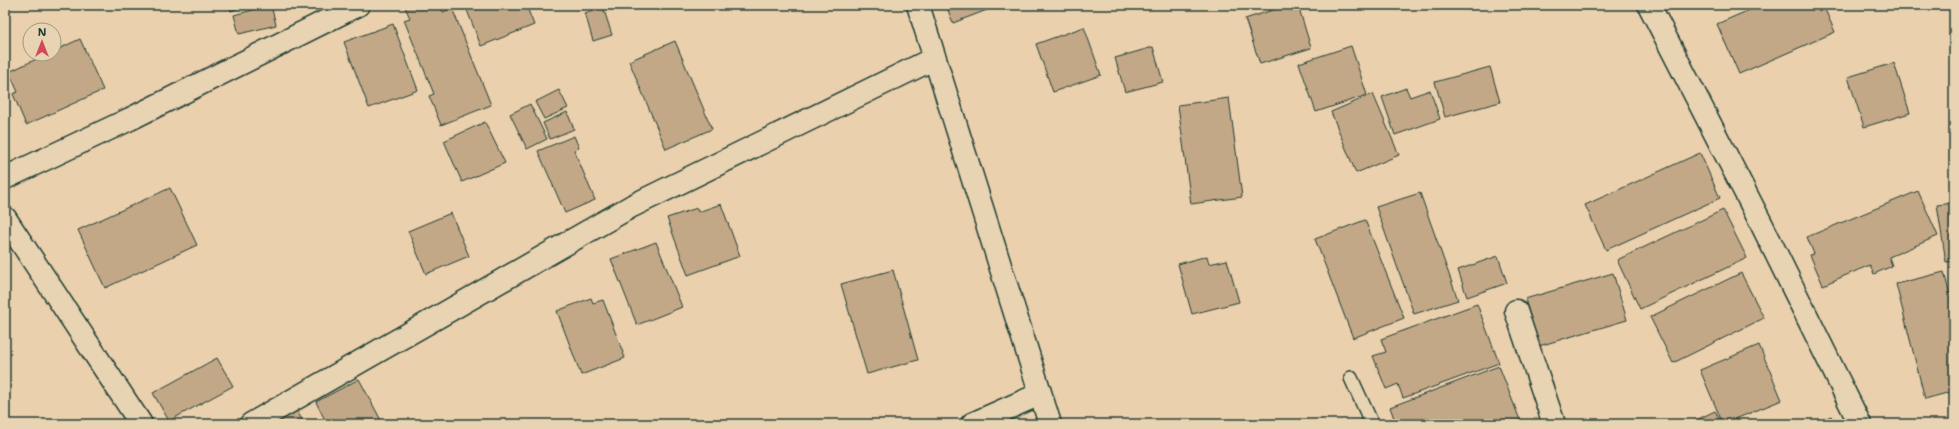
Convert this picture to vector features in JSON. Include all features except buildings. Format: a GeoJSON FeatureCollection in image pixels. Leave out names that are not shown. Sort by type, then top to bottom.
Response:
{"type":"FeatureCollection","features":[{"type":"Feature","properties":{"kind":"street"},"geometry":{"type":"LineString","coordinates":[[5,178],[130,119],[358,5]]}},
{"type":"Feature","properties":{"kind":"street"},"geometry":{"type":"LineString","coordinates":[[918,5],[1050,424]]}},
{"type":"Feature","properties":{"kind":"street"},"geometry":{"type":"LineString","coordinates":[[1650,5],[1860,424]]}},
{"type":"Feature","properties":{"kind":"street"},"geometry":{"type":"LineString","coordinates":[[251,424],[632,206],[935,58]]}},
{"type":"Feature","properties":{"kind":"street"},"geometry":{"type":"LineString","coordinates":[[5,218],[142,424]]}},
{"type":"Feature","properties":{"kind":"street"},"geometry":{"type":"LineString","coordinates":[[1516,312],[1554,424]]}},
{"type":"Feature","properties":{"kind":"street"},"geometry":{"type":"LineString","coordinates":[[972,424],[1040,394]]}},
{"type":"Feature","properties":{"kind":"lane"},"geometry":{"type":"LineString","coordinates":[[1351,378],[1372,424]]}}]}
